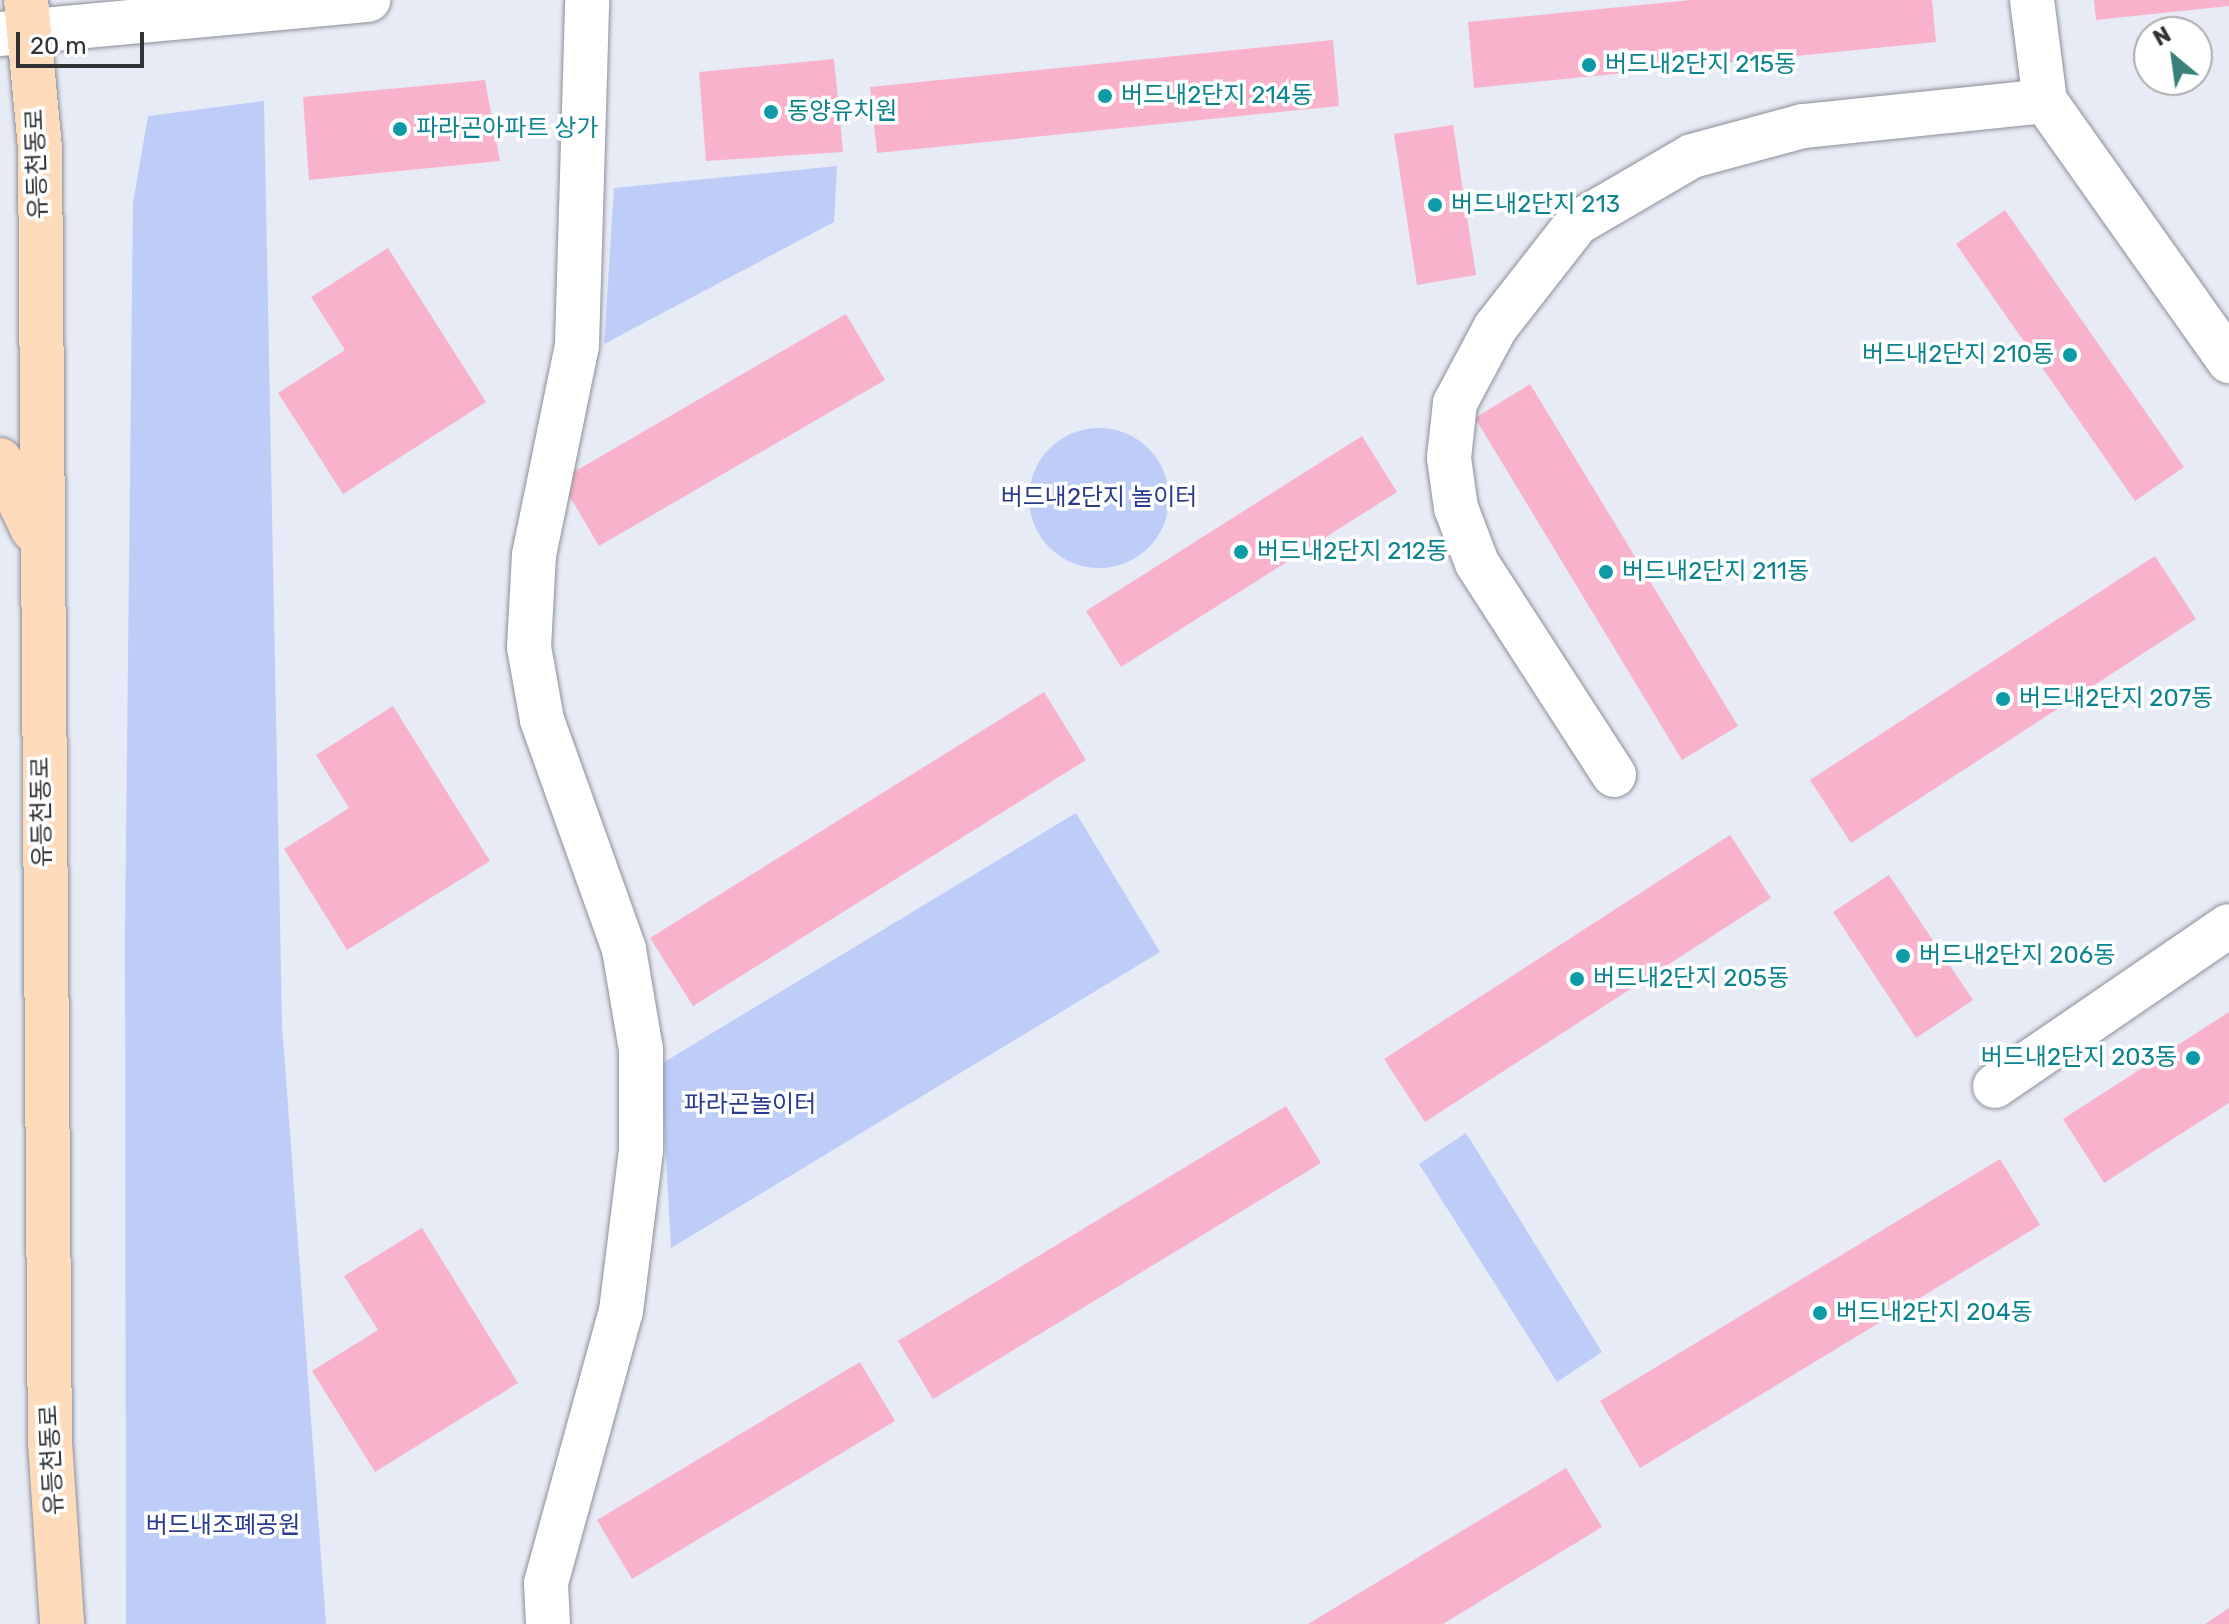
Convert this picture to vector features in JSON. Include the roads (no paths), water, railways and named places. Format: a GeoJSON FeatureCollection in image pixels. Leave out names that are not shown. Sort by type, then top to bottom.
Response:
{"type":"FeatureCollection","features":[{"type":"Feature","properties":{"kind":"main road","name":"유등천동로"},"geometry":{"type":"LineString","coordinates":[[18,23],[40,149],[39,542],[50,1442],[62,1624]]}},
{"type":"Feature","properties":{"kind":"main road"},"geometry":{"type":"LineString","coordinates":[[0,460],[39,542]]}},
{"type":"Feature","properties":{"kind":"street"},"geometry":{"type":"LineString","coordinates":[[18,23],[368,0]]}},
{"type":"Feature","properties":{"kind":"street"},"geometry":{"type":"LineString","coordinates":[[548,1624],[546,1583],[621,1311],[641,1151],[641,1050],[624,949],[542,720],[529,647],[534,555],[577,345],[587,0]]}},
{"type":"Feature","properties":{"kind":"street"},"geometry":{"type":"LineString","coordinates":[[2032,0],[2045,101],[2229,361]]}},
{"type":"Feature","properties":{"kind":"street"},"geometry":{"type":"LineString","coordinates":[[1614,775],[1477,563],[1456,508],[1449,458],[1455,403],[1495,328],[1577,223],[1692,156],[1803,126],[2045,101]]}},
{"type":"Feature","properties":{"kind":"street"},"geometry":{"type":"LineString","coordinates":[[1995,1086],[2229,926]]}},
{"type":"Feature","properties":{"kind":"place","name":"버드내2단지 215동"},"geometry":{"type":"Point","coordinates":[1589,65]}},
{"type":"Feature","properties":{"kind":"place","name":"버드내2단지 214동"},"geometry":{"type":"Point","coordinates":[1105,96]}},
{"type":"Feature","properties":{"kind":"place","name":"동양유치원"},"geometry":{"type":"Point","coordinates":[771,112]}},
{"type":"Feature","properties":{"kind":"place","name":"파라곤아파트 상가"},"geometry":{"type":"Point","coordinates":[400,129]}},
{"type":"Feature","properties":{"kind":"place","name":"버드내2단지 213"},"geometry":{"type":"Point","coordinates":[1435,205]}},
{"type":"Feature","properties":{"kind":"place","name":"버드내2단지 210동"},"geometry":{"type":"Point","coordinates":[2070,355]}},
{"type":"Feature","properties":{"kind":"place","name":"버드내2단지 212동"},"geometry":{"type":"Point","coordinates":[1241,552]}},
{"type":"Feature","properties":{"kind":"place","name":"버드내2단지 211동"},"geometry":{"type":"Point","coordinates":[1606,572]}},
{"type":"Feature","properties":{"kind":"place","name":"버드내2단지 207동"},"geometry":{"type":"Point","coordinates":[2003,699]}},
{"type":"Feature","properties":{"kind":"place","name":"버드내2단지 206동"},"geometry":{"type":"Point","coordinates":[1903,956]}},
{"type":"Feature","properties":{"kind":"place","name":"버드내2단지 205동"},"geometry":{"type":"Point","coordinates":[1577,979]}},
{"type":"Feature","properties":{"kind":"place","name":"버드내2단지 203동"},"geometry":{"type":"Point","coordinates":[2193,1058]}},
{"type":"Feature","properties":{"kind":"place","name":"버드내2단지 204동"},"geometry":{"type":"Point","coordinates":[1820,1313]}},
{"type":"Feature","properties":{"kind":"park label","name":"버드내2단지 놀이터"},"geometry":{"type":"Point","coordinates":[1099,498]}},
{"type":"Feature","properties":{"kind":"park label","name":"파라곤놀이터"},"geometry":{"type":"Point","coordinates":[750,1105]}},
{"type":"Feature","properties":{"kind":"park label","name":"버드내조폐공원"},"geometry":{"type":"Point","coordinates":[223,1526]}}]}
